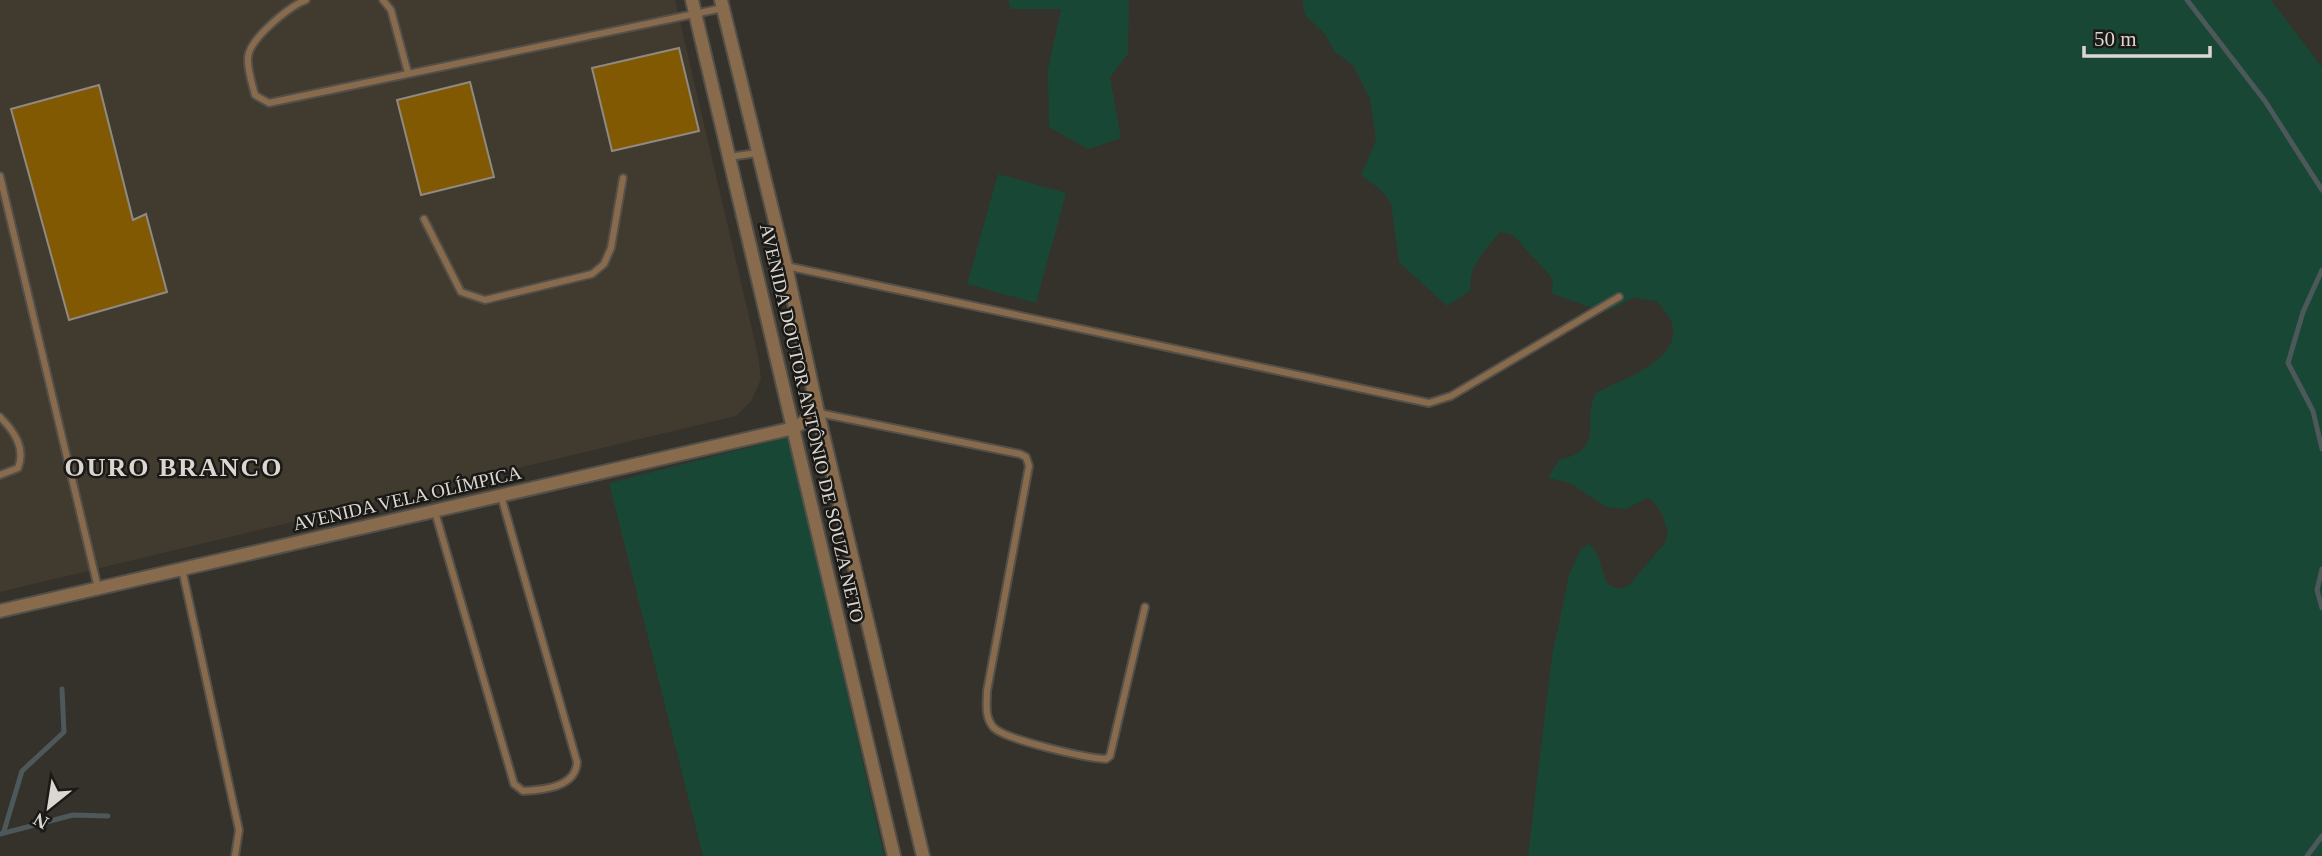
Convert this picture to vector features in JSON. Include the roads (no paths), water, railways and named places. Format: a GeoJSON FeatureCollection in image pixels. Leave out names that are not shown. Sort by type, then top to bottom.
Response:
{"type":"FeatureCollection","features":[{"type":"Feature","properties":{"kind":"street","name":"AVENIDA DOUTOR ANTÔNIO DE SOUZA NETO"},"geometry":{"type":"LineString","coordinates":[[722,4],[786,266],[923,856]]}},
{"type":"Feature","properties":{"kind":"street","name":"AVENIDA DOUTOR ANTÔNIO DE SOUZA NETO"},"geometry":{"type":"LineString","coordinates":[[693,6],[894,856]]}},
{"type":"Feature","properties":{"kind":"street","name":"AVENIDA VELA OLÍMPICA"},"geometry":{"type":"LineString","coordinates":[[0,611],[794,428],[818,413]]}},
{"type":"Feature","properties":{"kind":"lane"},"geometry":{"type":"LineString","coordinates":[[306,0],[298,3],[257,38],[249,52],[255,95],[269,103],[693,6],[722,4]]}},
{"type":"Feature","properties":{"kind":"lane"},"geometry":{"type":"LineString","coordinates":[[383,0],[391,10],[408,73]]}},
{"type":"Feature","properties":{"kind":"lane"},"geometry":{"type":"LineString","coordinates":[[729,157],[757,153]]}},
{"type":"Feature","properties":{"kind":"lane"},"geometry":{"type":"LineString","coordinates":[[0,176],[98,589]]}},
{"type":"Feature","properties":{"kind":"lane"},"geometry":{"type":"LineString","coordinates":[[424,219],[461,292],[485,300],[592,274],[604,264],[611,248],[623,178]]}},
{"type":"Feature","properties":{"kind":"lane"},"geometry":{"type":"LineString","coordinates":[[786,266],[1429,403],[1451,396],[1619,297]]}},
{"type":"Feature","properties":{"kind":"lane"},"geometry":{"type":"LineString","coordinates":[[818,413],[1026,457],[1029,466],[987,691],[987,716],[996,729],[1016,739],[1106,759],[1110,756],[1145,607]]}},
{"type":"Feature","properties":{"kind":"lane"},"geometry":{"type":"LineString","coordinates":[[0,416],[13,430],[19,443],[21,461],[18,468],[0,475]]}},
{"type":"Feature","properties":{"kind":"lane"},"geometry":{"type":"LineString","coordinates":[[435,512],[514,784],[523,791],[558,785],[575,775],[577,762],[501,496]]}},
{"type":"Feature","properties":{"kind":"lane"},"geometry":{"type":"LineString","coordinates":[[182,569],[239,830],[235,856]]}},
{"type":"Feature","properties":{"kind":"waterway"},"geometry":{"type":"LineString","coordinates":[[2187,0],[2265,101],[2322,190]]}},
{"type":"Feature","properties":{"kind":"waterway"},"geometry":{"type":"LineString","coordinates":[[2322,270],[2303,312],[2288,363],[2313,411],[2322,449]]}},
{"type":"Feature","properties":{"kind":"waterway"},"geometry":{"type":"LineString","coordinates":[[2322,569],[2317,590],[2322,608]]}},
{"type":"Feature","properties":{"kind":"waterway"},"geometry":{"type":"LineString","coordinates":[[4,831],[22,771],[64,732],[62,689]]}},
{"type":"Feature","properties":{"kind":"waterway"},"geometry":{"type":"LineString","coordinates":[[0,834],[73,815],[108,816]]}},
{"type":"Feature","properties":{"kind":"waterway"},"geometry":{"type":"LineString","coordinates":[[2307,856],[2322,836]]}},
{"type":"Feature","properties":{"kind":"district","name":"OURO BRANCO"},"geometry":{"type":"Point","coordinates":[174,467]}}]}
